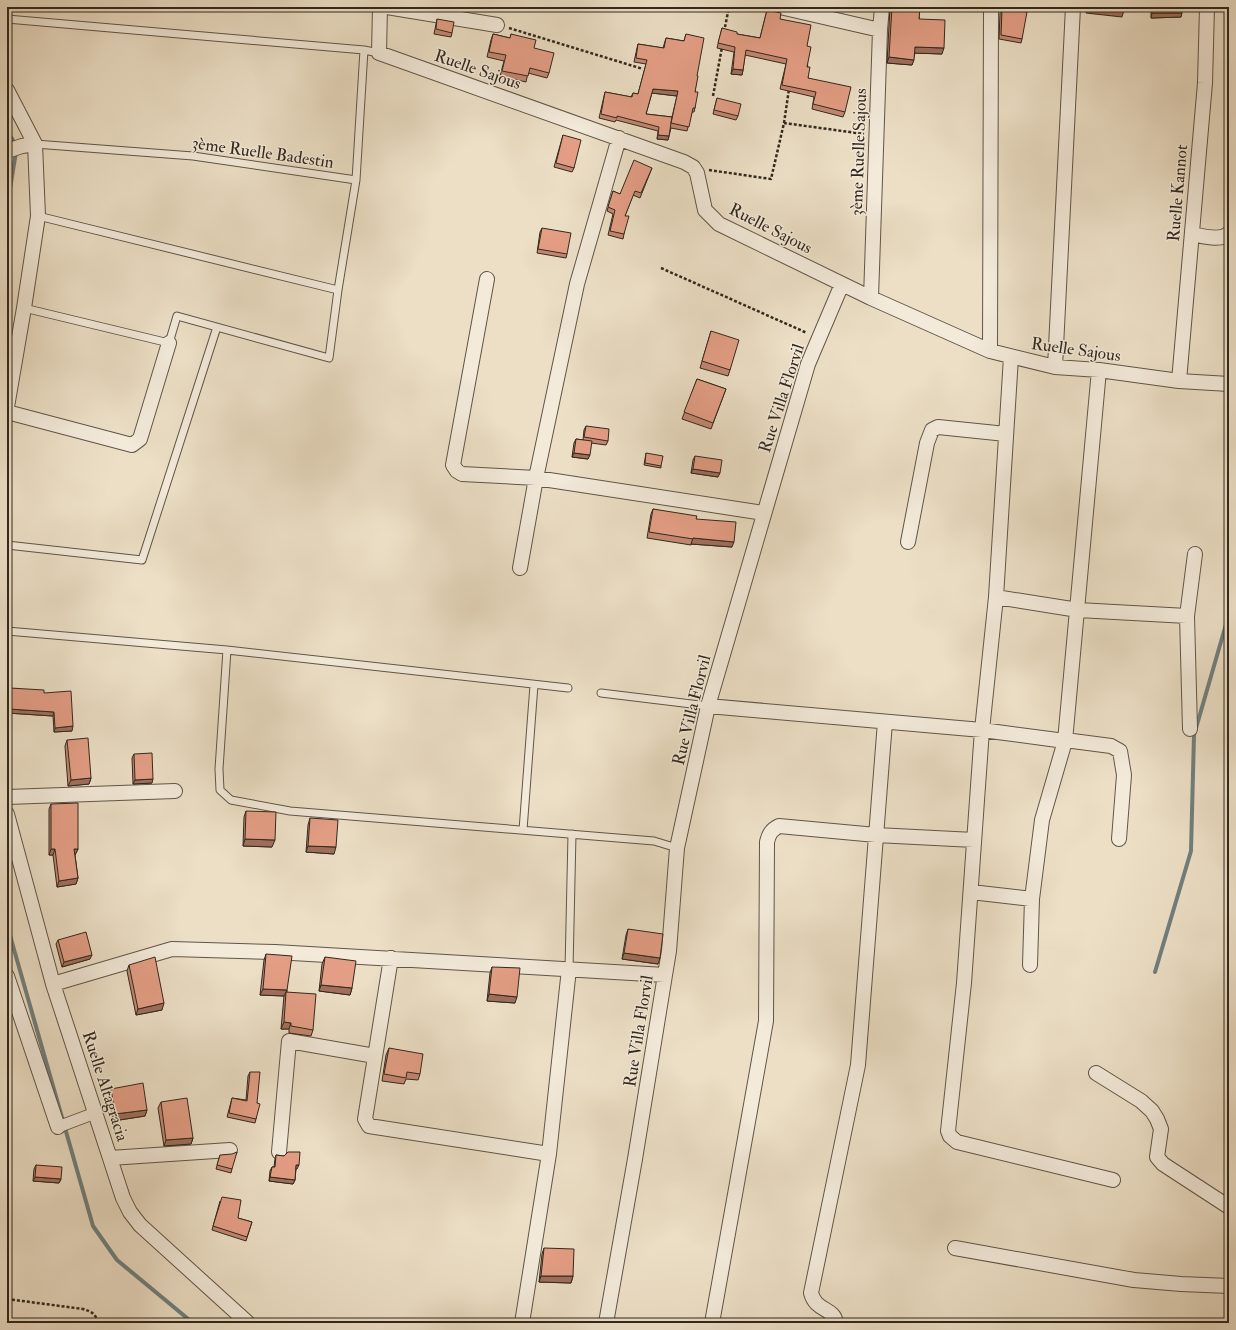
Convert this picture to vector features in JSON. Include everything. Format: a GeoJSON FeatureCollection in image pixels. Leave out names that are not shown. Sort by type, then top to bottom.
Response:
{"type":"FeatureCollection","features":[{"type":"Feature","properties":{"kind":"street"},"geometry":{"type":"LineString","coordinates":[[379,54],[380,7]]}},
{"type":"Feature","properties":{"kind":"street"},"geometry":{"type":"LineString","coordinates":[[387,7],[497,25]]}},
{"type":"Feature","properties":{"kind":"street"},"geometry":{"type":"LineString","coordinates":[[780,7],[880,30]]}},
{"type":"Feature","properties":{"kind":"street","name":"3ème Ruelle Sajous"},"geometry":{"type":"LineString","coordinates":[[871,298],[882,7]]}},
{"type":"Feature","properties":{"kind":"street"},"geometry":{"type":"LineString","coordinates":[[990,351],[991,7]]}},
{"type":"Feature","properties":{"kind":"street"},"geometry":{"type":"LineString","coordinates":[[1055,367],[1073,7]]}},
{"type":"Feature","properties":{"kind":"street","name":"Ruelle Kannot"},"geometry":{"type":"LineString","coordinates":[[1179,381],[1205,83],[1207,7]]}},
{"type":"Feature","properties":{"kind":"street","name":"Ruelle Sajous"},"geometry":{"type":"LineString","coordinates":[[379,54],[684,162],[693,167],[697,173],[705,210],[719,224],[871,298],[990,351],[1055,367],[1099,370],[1179,381],[1229,384]]}},
{"type":"Feature","properties":{"kind":"street"},"geometry":{"type":"LineString","coordinates":[[7,90],[19,148],[38,216],[7,407]]}},
{"type":"Feature","properties":{"kind":"street"},"geometry":{"type":"LineString","coordinates":[[520,568],[536,478],[577,284],[619,138]]}},
{"type":"Feature","properties":{"kind":"street"},"geometry":{"type":"LineString","coordinates":[[1192,234],[1220,238],[1229,233]]}},
{"type":"Feature","properties":{"kind":"street"},"geometry":{"type":"LineString","coordinates":[[487,279],[453,464],[457,471],[462,474],[536,478],[764,513]]}},
{"type":"Feature","properties":{"kind":"street","name":"Rue Villa Florvil"},"geometry":{"type":"LineString","coordinates":[[606,1323],[635,1159],[664,974],[669,951],[676,848],[708,706],[808,364],[842,284]]}},
{"type":"Feature","properties":{"kind":"street"},"geometry":{"type":"LineString","coordinates":[[7,412],[132,444],[140,439],[169,343]]}},
{"type":"Feature","properties":{"kind":"street"},"geometry":{"type":"LineString","coordinates":[[1010,357],[996,597],[982,730],[964,983],[948,1131],[950,1136],[957,1142],[1113,1180]]}},
{"type":"Feature","properties":{"kind":"street"},"geometry":{"type":"LineString","coordinates":[[1030,965],[1032,899],[1042,820],[1065,741],[1099,370]]}},
{"type":"Feature","properties":{"kind":"street"},"geometry":{"type":"LineString","coordinates":[[908,542],[927,443],[932,430],[938,427],[1006,434]]}},
{"type":"Feature","properties":{"kind":"street"},"geometry":{"type":"LineString","coordinates":[[1190,729],[1187,616],[1195,554]]}},
{"type":"Feature","properties":{"kind":"street"},"geometry":{"type":"LineString","coordinates":[[996,597],[1078,610],[1187,616]]}},
{"type":"Feature","properties":{"kind":"street"},"geometry":{"type":"LineString","coordinates":[[708,706],[982,730],[1111,746],[1120,751],[1124,776],[1119,839]]}},
{"type":"Feature","properties":{"kind":"street"},"geometry":{"type":"LineString","coordinates":[[836,1323],[835,1317],[832,1314],[815,1303],[811,1293],[858,1065],[885,722]]}},
{"type":"Feature","properties":{"kind":"street"},"geometry":{"type":"LineString","coordinates":[[7,797],[175,791]]}},
{"type":"Feature","properties":{"kind":"street","name":"Ruelle Altagracia"},"geometry":{"type":"LineString","coordinates":[[7,814],[53,984],[110,1158],[130,1212],[140,1225],[248,1323]]}},
{"type":"Feature","properties":{"kind":"street"},"geometry":{"type":"LineString","coordinates":[[712,1323],[766,1021],[767,842],[769,834],[773,829],[779,826],[876,835],[974,840]]}},
{"type":"Feature","properties":{"kind":"street"},"geometry":{"type":"LineString","coordinates":[[971,892],[1032,899]]}},
{"type":"Feature","properties":{"kind":"street"},"geometry":{"type":"LineString","coordinates":[[53,984],[172,949],[275,952],[664,974]]}},
{"type":"Feature","properties":{"kind":"street"},"geometry":{"type":"LineString","coordinates":[[391,958],[365,1119],[369,1126],[549,1154]]}},
{"type":"Feature","properties":{"kind":"street"},"geometry":{"type":"LineString","coordinates":[[522,1323],[549,1154],[569,969]]}},
{"type":"Feature","properties":{"kind":"street"},"geometry":{"type":"LineString","coordinates":[[7,976],[58,1127],[95,1113]]}},
{"type":"Feature","properties":{"kind":"street"},"geometry":{"type":"LineString","coordinates":[[279,1152],[289,1041],[376,1056]]}},
{"type":"Feature","properties":{"kind":"street"},"geometry":{"type":"LineString","coordinates":[[1096,1073],[1140,1101],[1152,1111],[1161,1129],[1157,1157],[1163,1164],[1229,1207]]}},
{"type":"Feature","properties":{"kind":"street"},"geometry":{"type":"LineString","coordinates":[[110,1158],[230,1150]]}},
{"type":"Feature","properties":{"kind":"street"},"geometry":{"type":"LineString","coordinates":[[955,1248],[1134,1280],[1229,1286]]}},
{"type":"Feature","properties":{"kind":"lane"},"geometry":{"type":"LineString","coordinates":[[7,19],[364,50],[379,54]]}},
{"type":"Feature","properties":{"kind":"lane","name":"3ème Ruelle Badestin"},"geometry":{"type":"LineString","coordinates":[[19,148],[193,156],[356,180],[364,50]]}},
{"type":"Feature","properties":{"kind":"lane"},"geometry":{"type":"LineString","coordinates":[[24,308],[169,343],[177,316],[329,358],[338,290],[356,180]]}},
{"type":"Feature","properties":{"kind":"lane"},"geometry":{"type":"LineString","coordinates":[[38,216],[338,290]]}},
{"type":"Feature","properties":{"kind":"lane"},"geometry":{"type":"LineString","coordinates":[[7,545],[142,560],[217,327]]}},
{"type":"Feature","properties":{"kind":"lane"},"geometry":{"type":"LineString","coordinates":[[7,631],[227,650],[568,688]]}},
{"type":"Feature","properties":{"kind":"lane"},"geometry":{"type":"LineString","coordinates":[[227,650],[219,769],[220,790],[231,800],[290,811],[654,841],[676,848]]}},
{"type":"Feature","properties":{"kind":"lane"},"geometry":{"type":"LineString","coordinates":[[523,830],[534,685]]}},
{"type":"Feature","properties":{"kind":"lane"},"geometry":{"type":"LineString","coordinates":[[601,693],[708,706]]}},
{"type":"Feature","properties":{"kind":"lane"},"geometry":{"type":"LineString","coordinates":[[569,969],[572,834]]}},
{"type":"Feature","properties":{"kind":"path"},"geometry":{"type":"LineString","coordinates":[[723,36],[729,7]]}},
{"type":"Feature","properties":{"kind":"path"},"geometry":{"type":"LineString","coordinates":[[497,25],[643,69]]}},
{"type":"Feature","properties":{"kind":"path"},"geometry":{"type":"LineString","coordinates":[[713,96],[722,44]]}},
{"type":"Feature","properties":{"kind":"path"},"geometry":{"type":"LineString","coordinates":[[693,167],[771,179],[784,123],[789,86]]}},
{"type":"Feature","properties":{"kind":"path"},"geometry":{"type":"LineString","coordinates":[[784,123],[876,136]]}},
{"type":"Feature","properties":{"kind":"path"},"geometry":{"type":"LineString","coordinates":[[661,268],[819,338]]}},
{"type":"Feature","properties":{"kind":"path"},"geometry":{"type":"LineString","coordinates":[[7,1299],[83,1309],[96,1316],[98,1323]]}},
{"type":"Feature","properties":{"kind":"building"},"geometry":{"type":"Polygon","coordinates":[[[892,7],[920,7],[919,19],[945,20],[944,48],[915,47],[914,60],[889,57],[892,7]]]}},
{"type":"Feature","properties":{"kind":"building"},"geometry":{"type":"Polygon","coordinates":[[[1093,7],[1124,7],[1124,10],[1093,7]]]}},
{"type":"Feature","properties":{"kind":"building"},"geometry":{"type":"Polygon","coordinates":[[[1152,7],[1182,7],[1182,13],[1152,13],[1152,7]]]}},
{"type":"Feature","properties":{"kind":"building"},"geometry":{"type":"Polygon","coordinates":[[[1002,9],[1027,12],[1022,39],[1001,35],[1002,9]]]}},
{"type":"Feature","properties":{"kind":"building"},"geometry":{"type":"Polygon","coordinates":[[[767,10],[781,13],[780,19],[811,25],[807,46],[811,47],[807,67],[810,67],[808,78],[851,87],[845,112],[813,104],[816,92],[782,85],[787,59],[746,50],[743,70],[733,69],[735,47],[718,43],[722,28],[737,32],[737,34],[760,38],[767,10]]]}},
{"type":"Feature","properties":{"kind":"building"},"geometry":{"type":"Polygon","coordinates":[[[437,19],[454,22],[452,33],[436,29],[437,19]]]}},
{"type":"Feature","properties":{"kind":"building"},"geometry":{"type":"Polygon","coordinates":[[[493,34],[510,38],[511,34],[536,40],[534,48],[554,53],[549,73],[530,68],[528,76],[502,71],[506,55],[489,52],[493,34]]]}},
{"type":"Feature","properties":{"kind":"building"},"geometry":{"type":"Polygon","coordinates":[[[686,34],[704,38],[695,92],[698,92],[689,127],[671,123],[669,136],[658,135],[659,127],[617,116],[617,118],[601,114],[605,92],[632,97],[633,93],[638,94],[647,60],[636,58],[638,44],[664,48],[666,38],[684,41],[686,34]],[[653,89],[646,114],[672,117],[671,123],[678,91],[653,89]]]}},
{"type":"Feature","properties":{"kind":"building"},"geometry":{"type":"Polygon","coordinates":[[[717,98],[741,104],[738,116],[714,110],[717,98]]]}},
{"type":"Feature","properties":{"kind":"building"},"geometry":{"type":"Polygon","coordinates":[[[563,135],[581,140],[574,168],[556,163],[563,135]]]}},
{"type":"Feature","properties":{"kind":"building"},"geometry":{"type":"Polygon","coordinates":[[[634,160],[652,168],[641,193],[635,191],[625,216],[629,216],[624,234],[610,231],[615,210],[608,207],[613,191],[620,194],[634,160]]]}},
{"type":"Feature","properties":{"kind":"building"},"geometry":{"type":"Polygon","coordinates":[[[542,228],[571,233],[567,254],[538,249],[542,228]]]}},
{"type":"Feature","properties":{"kind":"building"},"geometry":{"type":"Polygon","coordinates":[[[711,331],[739,340],[730,370],[702,361],[711,331]]]}},
{"type":"Feature","properties":{"kind":"building"},"geometry":{"type":"Polygon","coordinates":[[[697,379],[726,389],[713,423],[684,412],[697,379]]]}},
{"type":"Feature","properties":{"kind":"building"},"geometry":{"type":"Polygon","coordinates":[[[586,426],[609,429],[608,441],[584,437],[586,426]]]}},
{"type":"Feature","properties":{"kind":"building"},"geometry":{"type":"Polygon","coordinates":[[[576,439],[592,441],[590,455],[574,453],[576,439]]]}},
{"type":"Feature","properties":{"kind":"building"},"geometry":{"type":"Polygon","coordinates":[[[646,453],[663,456],[661,466],[645,463],[646,453]]]}},
{"type":"Feature","properties":{"kind":"building"},"geometry":{"type":"Polygon","coordinates":[[[695,456],[722,460],[720,473],[693,469],[695,456]]]}},
{"type":"Feature","properties":{"kind":"building"},"geometry":{"type":"Polygon","coordinates":[[[653,509],[697,516],[696,519],[736,522],[734,542],[693,539],[649,532],[653,509]]]}},
{"type":"Feature","properties":{"kind":"building"},"geometry":{"type":"Polygon","coordinates":[[[10,688],[44,690],[44,693],[71,691],[73,726],[55,728],[54,712],[9,709],[10,688]]]}},
{"type":"Feature","properties":{"kind":"building"},"geometry":{"type":"Polygon","coordinates":[[[88,738],[91,778],[71,780],[67,740],[88,738]]]}},
{"type":"Feature","properties":{"kind":"building"},"geometry":{"type":"Polygon","coordinates":[[[152,753],[153,779],[135,780],[134,754],[152,753]]]}},
{"type":"Feature","properties":{"kind":"building"},"geometry":{"type":"Polygon","coordinates":[[[78,803],[78,849],[74,849],[78,878],[59,881],[55,849],[51,849],[51,804],[78,803]]]}},
{"type":"Feature","properties":{"kind":"building"},"geometry":{"type":"Polygon","coordinates":[[[246,811],[276,812],[275,840],[245,839],[246,811]]]}},
{"type":"Feature","properties":{"kind":"building"},"geometry":{"type":"Polygon","coordinates":[[[310,818],[338,820],[336,847],[308,846],[310,818]]]}},
{"type":"Feature","properties":{"kind":"building"},"geometry":{"type":"Polygon","coordinates":[[[628,929],[663,934],[660,958],[624,953],[628,929]]]}},
{"type":"Feature","properties":{"kind":"building"},"geometry":{"type":"Polygon","coordinates":[[[86,932],[92,955],[64,962],[58,940],[86,932]]]}},
{"type":"Feature","properties":{"kind":"building"},"geometry":{"type":"Polygon","coordinates":[[[266,954],[292,956],[287,990],[263,989],[266,954]]]}},
{"type":"Feature","properties":{"kind":"building"},"geometry":{"type":"Polygon","coordinates":[[[155,957],[164,1003],[138,1009],[129,965],[155,957]]]}},
{"type":"Feature","properties":{"kind":"building"},"geometry":{"type":"Polygon","coordinates":[[[325,957],[356,961],[352,988],[321,985],[325,957]]]}},
{"type":"Feature","properties":{"kind":"building"},"geometry":{"type":"Polygon","coordinates":[[[492,967],[520,968],[517,997],[489,994],[492,967]]]}},
{"type":"Feature","properties":{"kind":"building"},"geometry":{"type":"Polygon","coordinates":[[[286,992],[316,994],[313,1030],[291,1026],[291,1023],[284,1022],[286,992]]]}},
{"type":"Feature","properties":{"kind":"building"},"geometry":{"type":"Polygon","coordinates":[[[389,1048],[423,1054],[420,1074],[407,1072],[406,1078],[384,1074],[389,1048]]]}},
{"type":"Feature","properties":{"kind":"building"},"geometry":{"type":"Polygon","coordinates":[[[250,1072],[260,1072],[257,1103],[260,1104],[256,1119],[229,1113],[232,1098],[247,1101],[250,1072]]]}},
{"type":"Feature","properties":{"kind":"building"},"geometry":{"type":"Polygon","coordinates":[[[143,1083],[147,1110],[115,1114],[111,1089],[143,1083]]]}},
{"type":"Feature","properties":{"kind":"building"},"geometry":{"type":"Polygon","coordinates":[[[187,1098],[193,1138],[166,1140],[161,1102],[187,1098]]]}},
{"type":"Feature","properties":{"kind":"building"},"geometry":{"type":"Polygon","coordinates":[[[237,1152],[232,1169],[217,1165],[220,1155],[237,1152]]]}},
{"type":"Feature","properties":{"kind":"building"},"geometry":{"type":"Polygon","coordinates":[[[288,1152],[300,1152],[299,1165],[296,1165],[295,1180],[270,1177],[272,1167],[275,1167],[276,1155],[284,1156],[288,1152]]]}},
{"type":"Feature","properties":{"kind":"building"},"geometry":{"type":"Polygon","coordinates":[[[36,1165],[62,1167],[61,1179],[35,1177],[36,1165]]]}},
{"type":"Feature","properties":{"kind":"building"},"geometry":{"type":"Polygon","coordinates":[[[222,1197],[241,1200],[238,1218],[252,1222],[247,1237],[213,1226],[222,1197]]]}},
{"type":"Feature","properties":{"kind":"building"},"geometry":{"type":"Polygon","coordinates":[[[544,1248],[574,1249],[573,1276],[541,1276],[544,1248]]]}},
{"type":"Feature","properties":{"kind":"waterway"},"geometry":{"type":"LineString","coordinates":[[7,131],[16,145]]}},
{"type":"Feature","properties":{"kind":"waterway"},"geometry":{"type":"LineString","coordinates":[[7,207],[16,152]]}},
{"type":"Feature","properties":{"kind":"waterway"},"geometry":{"type":"LineString","coordinates":[[1155,972],[1191,851],[1194,735],[1229,614]]}},
{"type":"Feature","properties":{"kind":"waterway"},"geometry":{"type":"LineString","coordinates":[[7,925],[93,1226],[117,1260],[193,1323]]}}]}
